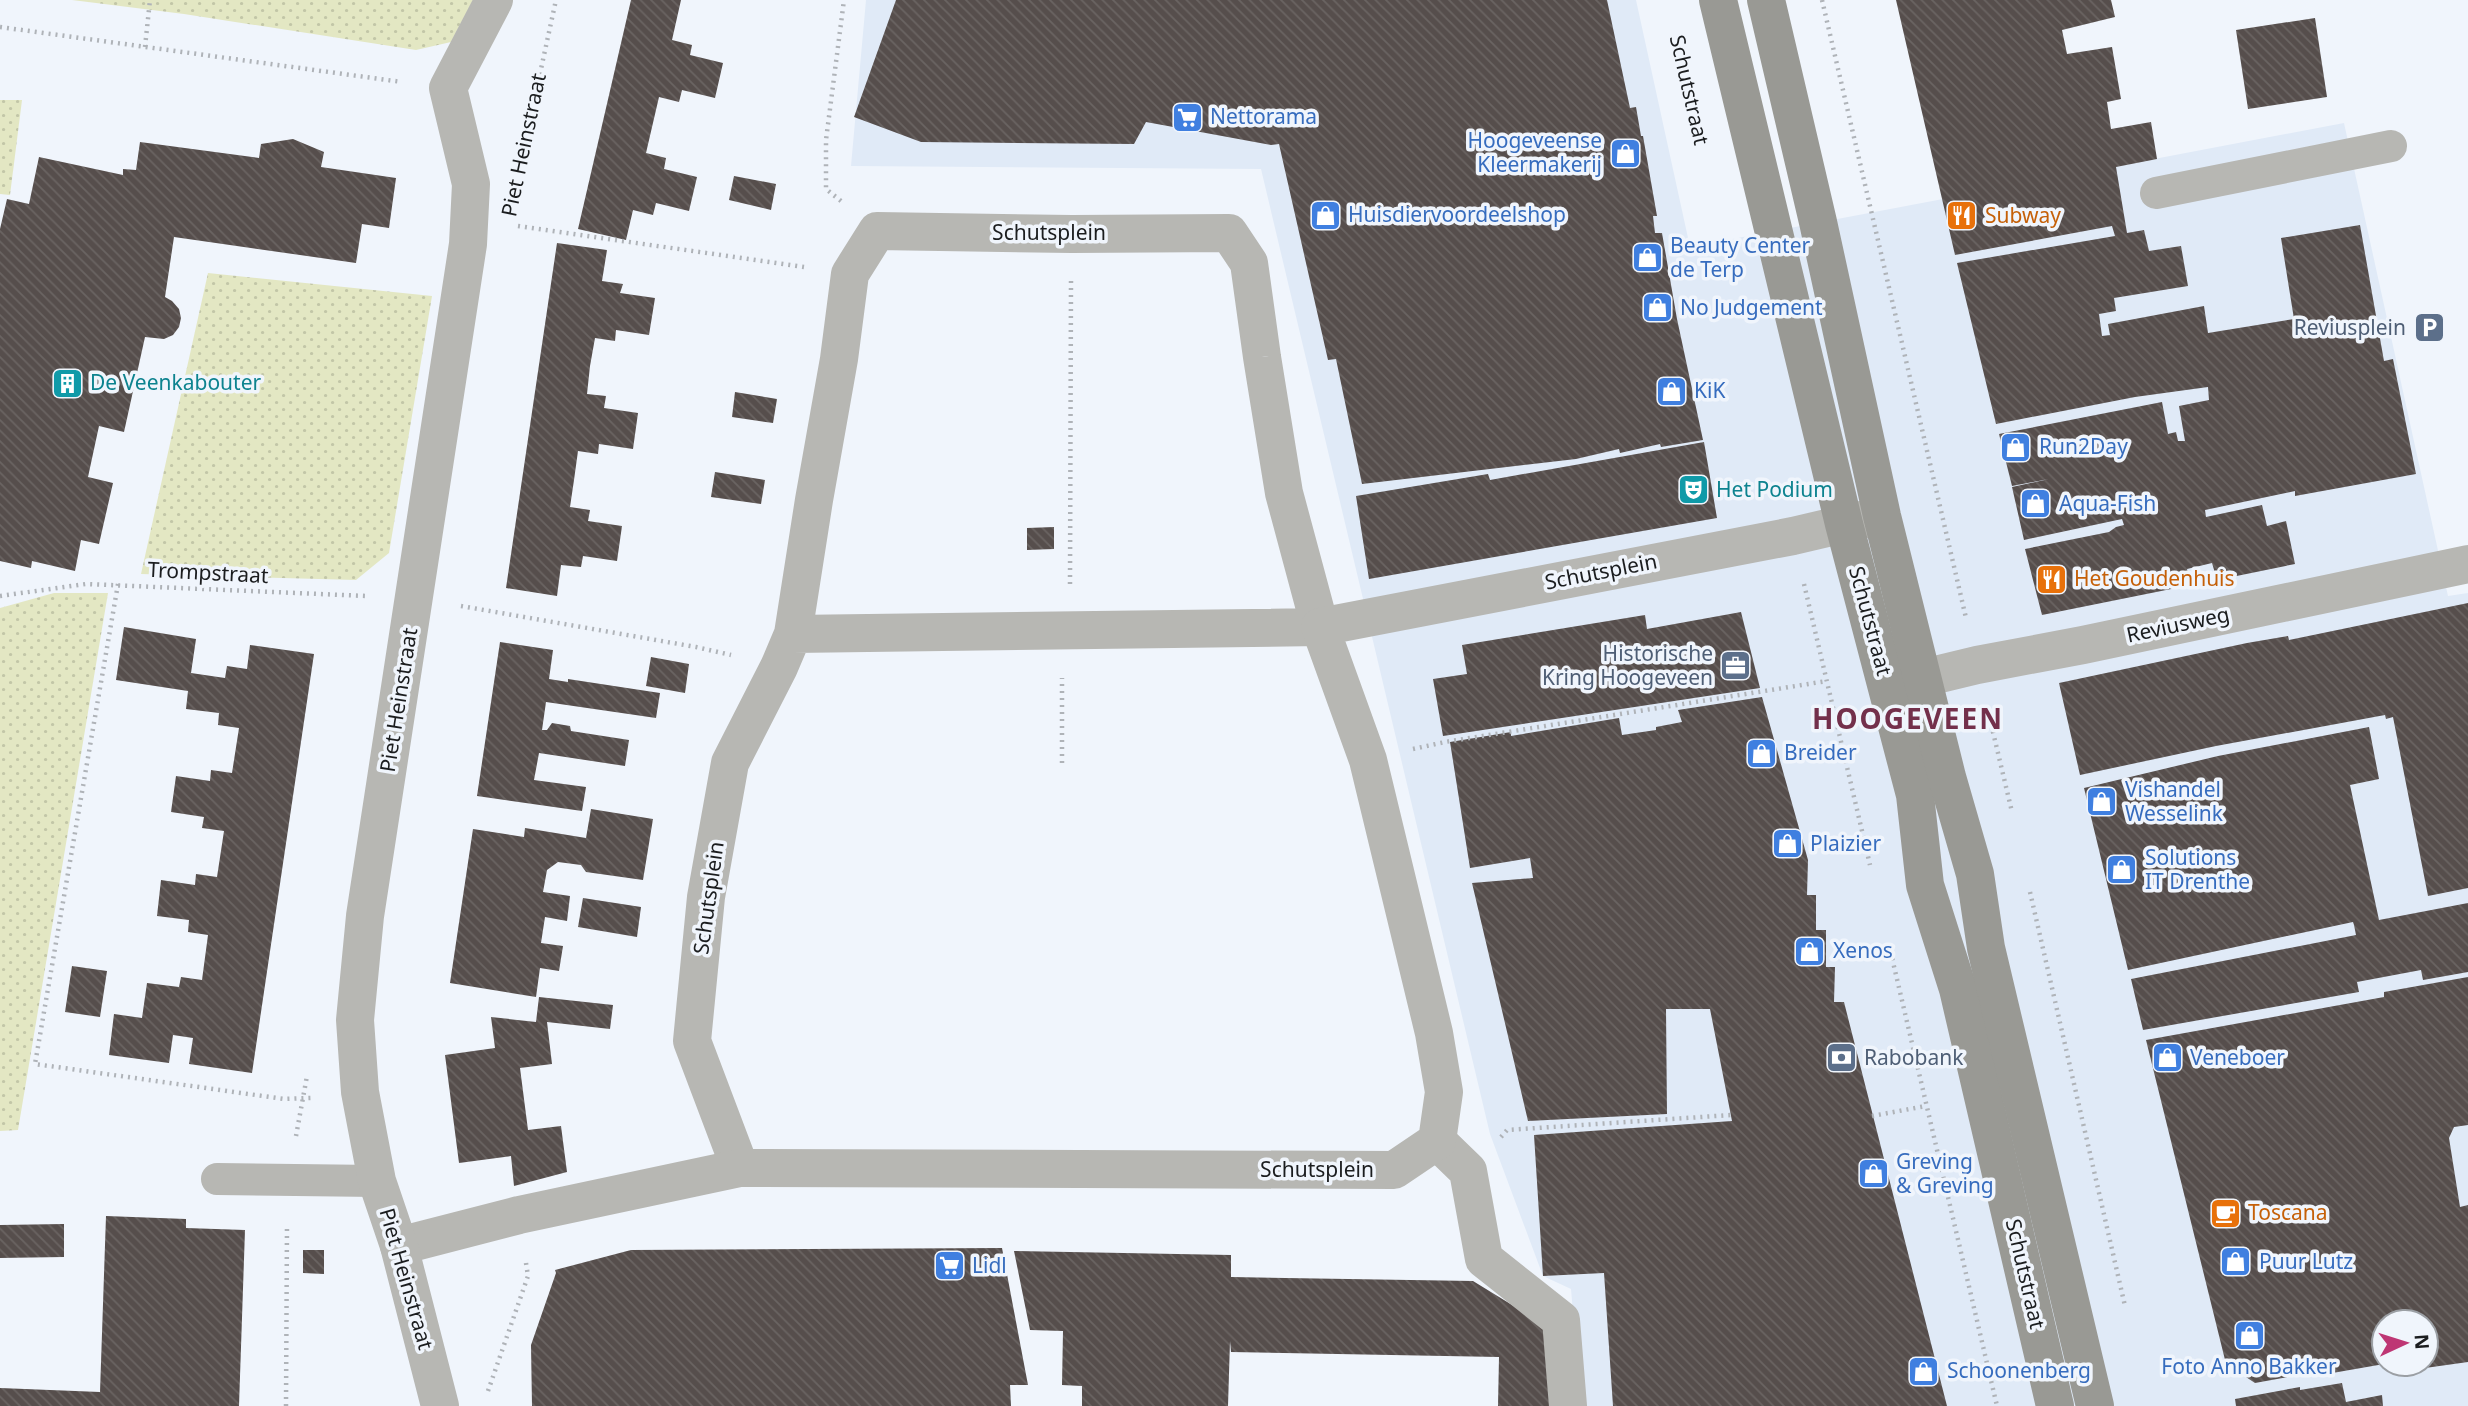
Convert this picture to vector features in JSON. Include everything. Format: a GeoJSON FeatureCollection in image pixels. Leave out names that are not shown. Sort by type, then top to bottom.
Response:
{"type":"FeatureCollection","features":[{"type":"Feature","properties":{"kind":"main road","name":"Schutstraat"},"geometry":{"type":"LineString","coordinates":[[1718,0],[1844,524],[1905,682],[1947,777],[1975,874],[1986,948],[2095,1406]]}},
{"type":"Feature","properties":{"kind":"main road","name":"Schutstraat"},"geometry":{"type":"LineString","coordinates":[[1766,0],[1882,516],[1905,682],[1925,885],[1958,989],[2055,1406]]}},
{"type":"Feature","properties":{"kind":"street"},"geometry":{"type":"LineString","coordinates":[[448,88],[494,0]]}},
{"type":"Feature","properties":{"kind":"street","name":"Piet Heinstraat"},"geometry":{"type":"LineString","coordinates":[[440,1406],[398,1246],[377,1181],[360,1092],[355,1020],[365,916],[468,244],[471,184],[448,88]]}},
{"type":"Feature","properties":{"kind":"street","name":"Schutsplein"},"geometry":{"type":"LineString","coordinates":[[398,1246],[519,1215],[740,1168],[1394,1170],[1437,1141],[1444,1092],[1434,1033],[1368,760],[1320,627],[1284,493],[1250,263],[1229,233],[877,231],[850,274],[839,359],[786,651],[730,763],[706,897],[692,1041],[740,1168]]}},
{"type":"Feature","properties":{"kind":"street","name":"Schutsplein"},"geometry":{"type":"LineString","coordinates":[[786,651],[1070,631],[1320,627],[1793,536],[1882,516]]}},
{"type":"Feature","properties":{"kind":"street","name":"Reviusweg"},"geometry":{"type":"LineString","coordinates":[[1905,682],[2468,564]]}},
{"type":"Feature","properties":{"kind":"street"},"geometry":{"type":"LineString","coordinates":[[1437,1141],[1468,1171],[1484,1259],[1561,1320],[1568,1406]]}},
{"type":"Feature","properties":{"kind":"lane"},"geometry":{"type":"LineString","coordinates":[[2156,192],[2391,146]]}},
{"type":"Feature","properties":{"kind":"lane"},"geometry":{"type":"LineString","coordinates":[[217,1179],[377,1181]]}},
{"type":"Feature","properties":{"kind":"path"},"geometry":{"type":"LineString","coordinates":[[145,47],[150,0]]}},
{"type":"Feature","properties":{"kind":"path","name":"Piet Heinstraat"},"geometry":{"type":"LineString","coordinates":[[519,172],[556,0]]}},
{"type":"Feature","properties":{"kind":"path"},"geometry":{"type":"LineString","coordinates":[[844,0],[826,140],[826,189],[877,231]]}},
{"type":"Feature","properties":{"kind":"path"},"geometry":{"type":"LineString","coordinates":[[0,27],[448,88]]}},
{"type":"Feature","properties":{"kind":"path"},"geometry":{"type":"LineString","coordinates":[[508,224],[850,274]]}},
{"type":"Feature","properties":{"kind":"path"},"geometry":{"type":"LineString","coordinates":[[1062,763],[1063,652],[1070,631],[1069,359],[1072,234]]}},
{"type":"Feature","properties":{"kind":"path"},"geometry":{"type":"LineString","coordinates":[[1793,536],[1871,868]]}},
{"type":"Feature","properties":{"kind":"path","name":"Trompstraat"},"geometry":{"type":"LineString","coordinates":[[0,596],[86,584],[118,584],[415,597],[696,647],[786,651]]}},
{"type":"Feature","properties":{"kind":"path"},"geometry":{"type":"LineString","coordinates":[[118,584],[35,1064],[284,1099],[360,1092]]}},
{"type":"Feature","properties":{"kind":"path"},"geometry":{"type":"LineString","coordinates":[[1445,742],[1827,681]]}},
{"type":"Feature","properties":{"kind":"path"},"geometry":{"type":"LineString","coordinates":[[1886,933],[1997,1406]]}},
{"type":"Feature","properties":{"kind":"path"},"geometry":{"type":"LineString","coordinates":[[1872,1116],[1926,1106]]}},
{"type":"Feature","properties":{"kind":"path"},"geometry":{"type":"LineString","coordinates":[[1468,1171],[1507,1130],[1731,1115]]}},
{"type":"Feature","properties":{"kind":"path"},"geometry":{"type":"LineString","coordinates":[[488,1391],[528,1276],[519,1215]]}},
{"type":"Feature","properties":{"kind":"path"},"geometry":{"type":"LineString","coordinates":[[483,1379],[489,1399]]}},
{"type":"Feature","properties":{"kind":"shaded area"},"geometry":{"type":"Polygon","coordinates":[[[866,0],[1636,0],[1690,247],[2344,123],[2448,596],[2468,593],[2468,1406],[1581,1406],[1571,1289],[1543,1276],[1490,1134],[1261,169],[851,166],[866,0]]]}},
{"type":"Feature","properties":{"kind":"green space"},"geometry":{"type":"Polygon","coordinates":[[[72,0],[473,0],[451,42],[416,50],[184,14],[72,0]]]}},
{"type":"Feature","properties":{"kind":"green space"},"geometry":{"type":"Polygon","coordinates":[[[0,100],[22,100],[10,195],[0,194],[0,100]]]}},
{"type":"Feature","properties":{"kind":"green space"},"geometry":{"type":"Polygon","coordinates":[[[208,273],[432,296],[389,553],[356,580],[141,574],[208,273]]]}},
{"type":"Feature","properties":{"kind":"green space"},"geometry":{"type":"Polygon","coordinates":[[[54,593],[108,593],[18,1130],[0,1131],[0,608],[54,593]]]}},
{"type":"Feature","properties":{"kind":"building"},"geometry":{"type":"Polygon","coordinates":[[[631,0],[681,0],[672,40],[692,45],[690,55],[723,63],[715,98],[682,90],[679,102],[659,97],[646,153],[666,158],[664,169],[697,177],[689,211],[656,203],[653,215],[633,210],[626,240],[578,229],[631,0]]]}},
{"type":"Feature","properties":{"kind":"building"},"geometry":{"type":"Polygon","coordinates":[[[896,0],[1607,0],[1630,108],[1636,107],[1643,136],[1657,216],[1653,216],[1655,233],[1662,233],[1703,440],[1661,447],[1660,444],[1620,453],[1619,449],[1576,459],[1362,484],[1336,359],[1328,360],[1279,144],[1271,145],[1146,122],[1134,144],[921,142],[854,117],[896,0]]]}},
{"type":"Feature","properties":{"kind":"building"},"geometry":{"type":"Polygon","coordinates":[[[1896,0],[2111,0],[2115,17],[2062,30],[2067,54],[2112,47],[2121,99],[2107,102],[2111,129],[2151,122],[2157,159],[2116,167],[2127,233],[2144,230],[2149,251],[2181,246],[2188,286],[2114,298],[2116,311],[2099,314],[2102,336],[2110,335],[2108,324],[2204,306],[2208,333],[2294,319],[2281,238],[2360,225],[2384,361],[2393,359],[2416,474],[2295,496],[2295,491],[2205,510],[2206,517],[2262,505],[2267,526],[2286,521],[2295,564],[2217,580],[2212,563],[2187,569],[2191,585],[2042,615],[2025,549],[2109,532],[2124,525],[2122,519],[2024,540],[2012,487],[2049,479],[2012,486],[1999,434],[2162,402],[2168,434],[2176,432],[2178,441],[2185,441],[2179,406],[2209,400],[2208,387],[2135,397],[1996,424],[1957,263],[2115,236],[2112,226],[1955,255],[1896,0]]]}},
{"type":"Feature","properties":{"kind":"building"},"geometry":{"type":"Polygon","coordinates":[[[2315,18],[2327,97],[2248,109],[2236,30],[2315,18]]]}},
{"type":"Feature","properties":{"kind":"building","name":"De Veenkabouter"},"geometry":{"type":"Polygon","coordinates":[[[293,139],[324,152],[321,167],[396,178],[389,228],[362,224],[356,263],[174,237],[165,297],[179,309],[179,327],[173,335],[164,339],[145,337],[124,432],[99,426],[88,477],[113,483],[99,544],[81,540],[75,571],[32,561],[31,568],[0,561],[0,229],[7,199],[29,204],[39,157],[123,175],[123,169],[136,170],[140,142],[259,158],[261,144],[293,139]]]}},
{"type":"Feature","properties":{"kind":"building"},"geometry":{"type":"Polygon","coordinates":[[[734,176],[776,184],[771,210],[729,200],[734,176]]]}},
{"type":"Feature","properties":{"kind":"building"},"geometry":{"type":"Polygon","coordinates":[[[557,243],[607,250],[602,281],[623,284],[620,293],[655,298],[649,335],[616,330],[615,341],[595,338],[590,366],[587,394],[606,396],[604,408],[638,413],[633,449],[599,444],[598,454],[578,451],[570,507],[590,510],[588,521],[622,526],[617,561],[583,556],[581,567],[561,565],[557,596],[506,588],[557,243]]]}},
{"type":"Feature","properties":{"kind":"building"},"geometry":{"type":"Polygon","coordinates":[[[735,392],[777,399],[773,423],[732,417],[735,392]]]}},
{"type":"Feature","properties":{"kind":"building"},"geometry":{"type":"Polygon","coordinates":[[[1704,442],[1717,518],[1369,579],[1356,496],[1488,474],[1490,480],[1704,442]]]}},
{"type":"Feature","properties":{"kind":"building"},"geometry":{"type":"Polygon","coordinates":[[[715,472],[765,480],[761,504],[711,497],[715,472]]]}},
{"type":"Feature","properties":{"kind":"building"},"geometry":{"type":"Polygon","coordinates":[[[1054,527],[1054,549],[1027,550],[1027,528],[1054,527]]]}},
{"type":"Feature","properties":{"kind":"building"},"geometry":{"type":"Polygon","coordinates":[[[2468,603],[2468,888],[2428,896],[2393,717],[2386,719],[2385,715],[2216,746],[2080,775],[2059,683],[2247,643],[2288,636],[2289,640],[2468,603]]]}},
{"type":"Feature","properties":{"kind":"building"},"geometry":{"type":"Polygon","coordinates":[[[1741,612],[1760,688],[1443,736],[1433,679],[1467,674],[1462,645],[1645,615],[1647,629],[1741,612]]]}},
{"type":"Feature","properties":{"kind":"building"},"geometry":{"type":"Polygon","coordinates":[[[124,627],[196,639],[191,673],[225,678],[227,666],[247,669],[250,645],[314,654],[252,1073],[189,1064],[193,1038],[173,1035],[169,1063],[109,1055],[114,1014],[142,1018],[147,983],[179,987],[181,977],[202,980],[208,935],[188,932],[189,920],[157,916],[161,880],[195,885],[196,874],[217,877],[224,831],[202,828],[204,817],[171,812],[176,776],[210,781],[211,770],[232,773],[239,728],[218,725],[219,713],[186,709],[188,691],[116,680],[124,627]]]}},
{"type":"Feature","properties":{"kind":"building"},"geometry":{"type":"Polygon","coordinates":[[[500,642],[553,650],[549,679],[568,682],[568,679],[660,693],[656,718],[546,702],[542,730],[547,730],[552,723],[570,726],[571,731],[629,740],[625,766],[539,753],[534,780],[586,787],[582,811],[477,796],[500,642]]]}},
{"type":"Feature","properties":{"kind":"building"},"geometry":{"type":"Polygon","coordinates":[[[651,657],[689,664],[685,693],[646,686],[651,657]]]}},
{"type":"Feature","properties":{"kind":"building"},"geometry":{"type":"Polygon","coordinates":[[[1762,697],[1808,860],[1807,895],[1816,895],[1816,930],[1826,930],[1826,967],[1835,967],[1834,1002],[1844,1002],[1947,1406],[1613,1406],[1604,1273],[1543,1276],[1534,1135],[1732,1121],[1710,1009],[1666,1009],[1667,1114],[1528,1121],[1472,883],[1533,878],[1530,858],[1470,868],[1450,742],[1511,732],[1511,736],[1619,718],[1622,735],[1656,730],[1656,727],[1682,722],[1678,710],[1762,697]]]}},
{"type":"Feature","properties":{"kind":"building"},"geometry":{"type":"Polygon","coordinates":[[[2369,727],[2379,779],[2350,785],[2379,920],[2468,903],[2468,972],[2423,980],[2421,970],[2357,982],[2359,992],[2143,1030],[2131,979],[2356,935],[2354,925],[2353,922],[2128,970],[2084,788],[2218,756],[2369,727]]]}},
{"type":"Feature","properties":{"kind":"building"},"geometry":{"type":"Polygon","coordinates":[[[591,809],[653,819],[643,880],[586,872],[581,865],[558,862],[547,870],[543,892],[570,896],[567,921],[545,917],[541,943],[563,946],[559,971],[540,968],[536,997],[450,983],[473,829],[524,837],[525,828],[586,838],[591,809]]]}},
{"type":"Feature","properties":{"kind":"building"},"geometry":{"type":"Polygon","coordinates":[[[583,898],[641,907],[637,937],[578,927],[583,898]]]}},
{"type":"Feature","properties":{"kind":"building"},"geometry":{"type":"Polygon","coordinates":[[[72,966],[107,971],[100,1017],[65,1012],[72,966]]]}},
{"type":"Feature","properties":{"kind":"building"},"geometry":{"type":"Polygon","coordinates":[[[2468,977],[2468,1125],[2454,1127],[2449,1138],[2460,1207],[2468,1205],[2468,1362],[2440,1366],[2440,1308],[2370,1308],[2370,1366],[2321,1375],[2320,1371],[2255,1383],[2234,1369],[2228,1372],[2146,1040],[2384,997],[2384,992],[2468,977]]]}},
{"type":"Feature","properties":{"kind":"building"},"geometry":{"type":"Polygon","coordinates":[[[539,997],[613,1005],[610,1029],[547,1022],[552,1064],[520,1068],[528,1130],[561,1126],[567,1172],[514,1186],[511,1156],[459,1163],[445,1055],[495,1048],[491,1017],[536,1022],[539,997]]]}},
{"type":"Feature","properties":{"kind":"building"},"geometry":{"type":"Polygon","coordinates":[[[106,1216],[186,1219],[186,1228],[245,1230],[239,1406],[0,1406],[0,1388],[100,1392],[106,1216]]]}},
{"type":"Feature","properties":{"kind":"building"},"geometry":{"type":"Polygon","coordinates":[[[64,1224],[64,1257],[0,1258],[0,1225],[64,1224]]]}},
{"type":"Feature","properties":{"kind":"building"},"geometry":{"type":"Polygon","coordinates":[[[1002,1248],[1028,1385],[1010,1385],[1011,1406],[532,1406],[531,1345],[555,1270],[631,1250],[1002,1248]]]}},
{"type":"Feature","properties":{"kind":"building"},"geometry":{"type":"Polygon","coordinates":[[[303,1250],[324,1250],[324,1274],[303,1273],[303,1250]]]}},
{"type":"Feature","properties":{"kind":"building"},"geometry":{"type":"Polygon","coordinates":[[[1014,1251],[1231,1255],[1231,1277],[1473,1281],[1548,1327],[1554,1406],[1498,1406],[1499,1357],[1231,1352],[1230,1341],[1228,1406],[1082,1406],[1082,1386],[1062,1385],[1063,1331],[1030,1330],[1014,1251]]]}},
{"type":"Feature","properties":{"kind":"building"},"geometry":{"type":"Polygon","coordinates":[[[2342,1383],[2346,1402],[2382,1395],[2383,1406],[2236,1406],[2235,1399],[2300,1387],[2300,1390],[2342,1383]]]}},
{"type":"Feature","properties":{"kind":"place","name":"Nettorama"},"geometry":{"type":"Point","coordinates":[1187,117]}},
{"type":"Feature","properties":{"kind":"place","name":"Hoogeveense Kleermakerij"},"geometry":{"type":"Point","coordinates":[1625,153]}},
{"type":"Feature","properties":{"kind":"place","name":"Huisdiervoordeelshop"},"geometry":{"type":"Point","coordinates":[1325,215]}},
{"type":"Feature","properties":{"kind":"place","name":"Subway"},"geometry":{"type":"Point","coordinates":[1962,216]}},
{"type":"Feature","properties":{"kind":"place","name":"Beauty Center de Terp"},"geometry":{"type":"Point","coordinates":[1647,258]}},
{"type":"Feature","properties":{"kind":"place","name":"No Judgement"},"geometry":{"type":"Point","coordinates":[1657,308]}},
{"type":"Feature","properties":{"kind":"place","name":"Reviusplein"},"geometry":{"type":"Point","coordinates":[2429,328]}},
{"type":"Feature","properties":{"kind":"place","name":"De Veenkabouter"},"geometry":{"type":"Point","coordinates":[67,383]}},
{"type":"Feature","properties":{"kind":"place","name":"KiK"},"geometry":{"type":"Point","coordinates":[1671,391]}},
{"type":"Feature","properties":{"kind":"place","name":"Run2Day"},"geometry":{"type":"Point","coordinates":[2016,447]}},
{"type":"Feature","properties":{"kind":"place","name":"Het Podium"},"geometry":{"type":"Point","coordinates":[1693,490]}},
{"type":"Feature","properties":{"kind":"place","name":"Aqua-Fish"},"geometry":{"type":"Point","coordinates":[2036,504]}},
{"type":"Feature","properties":{"kind":"place","name":"Het Goudenhuis"},"geometry":{"type":"Point","coordinates":[2051,579]}},
{"type":"Feature","properties":{"kind":"place","name":"Historische Kring Hoogeveen"},"geometry":{"type":"Point","coordinates":[1736,666]}},
{"type":"Feature","properties":{"kind":"place","name":"Breider"},"geometry":{"type":"Point","coordinates":[1761,753]}},
{"type":"Feature","properties":{"kind":"place","name":"Vishandel Wesselink"},"geometry":{"type":"Point","coordinates":[2102,802]}},
{"type":"Feature","properties":{"kind":"place","name":"Plaizier"},"geometry":{"type":"Point","coordinates":[1787,844]}},
{"type":"Feature","properties":{"kind":"place","name":"Solutions IT Drenthe"},"geometry":{"type":"Point","coordinates":[2122,870]}},
{"type":"Feature","properties":{"kind":"place","name":"Xenos"},"geometry":{"type":"Point","coordinates":[1810,951]}},
{"type":"Feature","properties":{"kind":"place","name":"Rabobank"},"geometry":{"type":"Point","coordinates":[1841,1058]}},
{"type":"Feature","properties":{"kind":"place","name":"Veneboer"},"geometry":{"type":"Point","coordinates":[2167,1058]}},
{"type":"Feature","properties":{"kind":"place","name":"Greving & Greving"},"geometry":{"type":"Point","coordinates":[1873,1174]}},
{"type":"Feature","properties":{"kind":"place","name":"Toscana"},"geometry":{"type":"Point","coordinates":[2225,1213]}},
{"type":"Feature","properties":{"kind":"place","name":"Puur Lutz"},"geometry":{"type":"Point","coordinates":[2236,1262]}},
{"type":"Feature","properties":{"kind":"place","name":"Lidl"},"geometry":{"type":"Point","coordinates":[949,1266]}},
{"type":"Feature","properties":{"kind":"place","name":"Foto Anno Bakker"},"geometry":{"type":"Point","coordinates":[2249,1335]}},
{"type":"Feature","properties":{"kind":"place","name":"Schoonenberg"},"geometry":{"type":"Point","coordinates":[1924,1371]}},
{"type":"Feature","properties":{"kind":"district","name":"HOOGEVEEN"},"geometry":{"type":"Point","coordinates":[1908,719]}}]}
